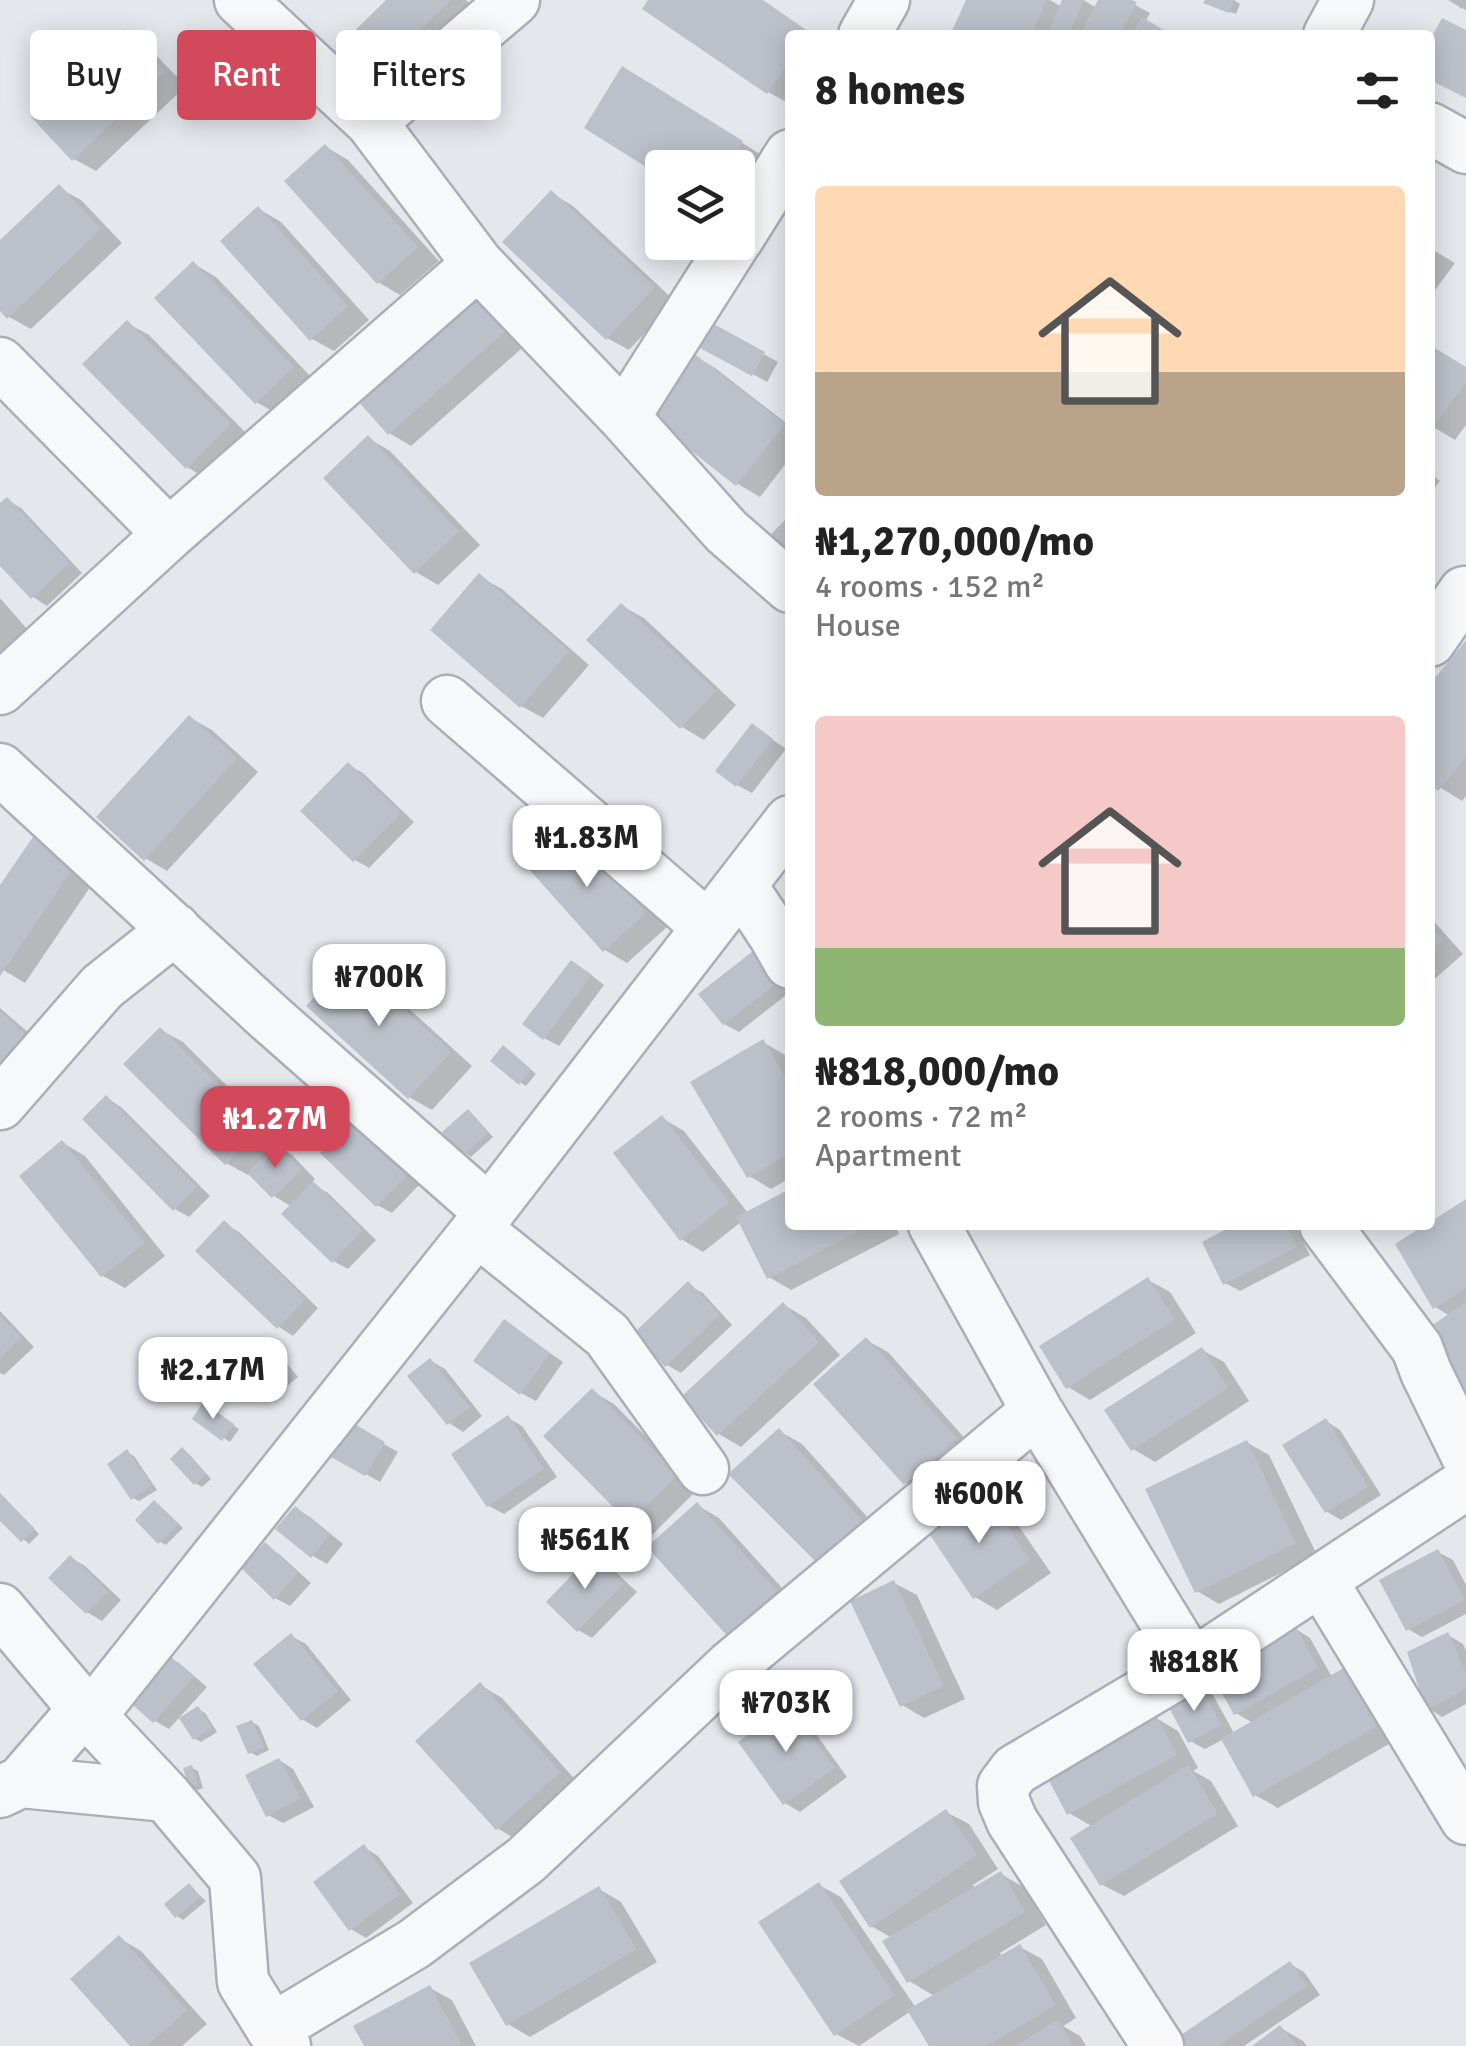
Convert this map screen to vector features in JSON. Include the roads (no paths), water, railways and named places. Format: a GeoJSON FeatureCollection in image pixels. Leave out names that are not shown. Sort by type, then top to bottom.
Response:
{"type":"FeatureCollection","features":[{"type":"Feature","properties":{"kind":"street"},"geometry":{"type":"LineString","coordinates":[[240,0],[372,122],[478,264],[726,530],[785,583]]}},
{"type":"Feature","properties":{"kind":"street"},"geometry":{"type":"LineString","coordinates":[[372,122],[514,0]]}},
{"type":"Feature","properties":{"kind":"street"},"geometry":{"type":"LineString","coordinates":[[867,30],[884,0]]}},
{"type":"Feature","properties":{"kind":"street"},"geometry":{"type":"LineString","coordinates":[[1332,30],[1348,0]]}},
{"type":"Feature","properties":{"kind":"street"},"geometry":{"type":"LineString","coordinates":[[1435,131],[1466,148]]}},
{"type":"Feature","properties":{"kind":"street"},"geometry":{"type":"LineString","coordinates":[[755,210],[785,163]]}},
{"type":"Feature","properties":{"kind":"street"},"geometry":{"type":"LineString","coordinates":[[624,417],[723,260]]}},
{"type":"Feature","properties":{"kind":"street"},"geometry":{"type":"LineString","coordinates":[[0,690],[168,534],[478,264]]}},
{"type":"Feature","properties":{"kind":"street"},"geometry":{"type":"LineString","coordinates":[[0,363],[168,534]]}},
{"type":"Feature","properties":{"kind":"street"},"geometry":{"type":"LineString","coordinates":[[1435,630],[1453,585]]}},
{"type":"Feature","properties":{"kind":"street"},"geometry":{"type":"LineString","coordinates":[[447,701],[708,927]]}},
{"type":"Feature","properties":{"kind":"street"},"geometry":{"type":"LineString","coordinates":[[0,770],[608,1334],[703,1470]]}},
{"type":"Feature","properties":{"kind":"street"},"geometry":{"type":"LineString","coordinates":[[11,1787],[84,1709],[100,1704],[483,1221],[785,827]]}},
{"type":"Feature","properties":{"kind":"street"},"geometry":{"type":"LineString","coordinates":[[740,884],[785,954]]}},
{"type":"Feature","properties":{"kind":"street"},"geometry":{"type":"LineString","coordinates":[[0,1104],[102,986],[175,929]]}},
{"type":"Feature","properties":{"kind":"street"},"geometry":{"type":"LineString","coordinates":[[937,1230],[1037,1412],[1192,1665]]}},
{"type":"Feature","properties":{"kind":"street"},"geometry":{"type":"LineString","coordinates":[[1329,1230],[1417,1348],[1466,1454]]}},
{"type":"Feature","properties":{"kind":"street"},"geometry":{"type":"LineString","coordinates":[[0,1609],[235,1878],[244,1982],[278,2038],[526,1860],[731,1666],[1037,1412]]}},
{"type":"Feature","properties":{"kind":"street"},"geometry":{"type":"LineString","coordinates":[[1158,2046],[1012,1821],[1004,1802],[1003,1786],[1015,1770],[1192,1665],[1466,1484]]}},
{"type":"Feature","properties":{"kind":"street"},"geometry":{"type":"LineString","coordinates":[[1321,1580],[1466,1819]]}},
{"type":"Feature","properties":{"kind":"street"},"geometry":{"type":"LineString","coordinates":[[11,1787],[166,1796]]}}]}
